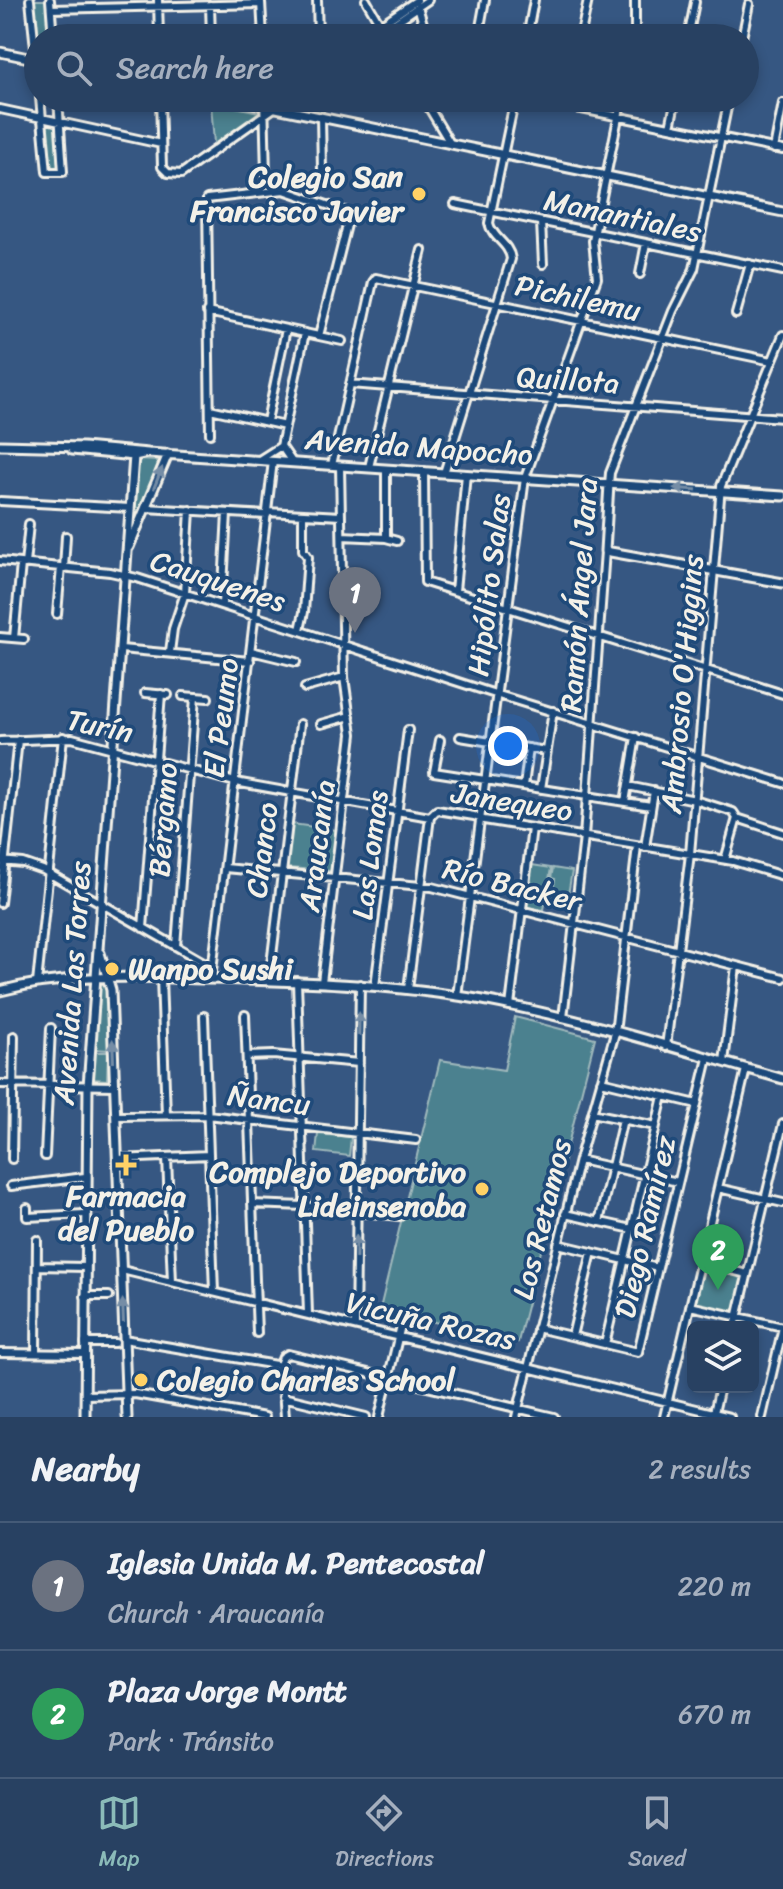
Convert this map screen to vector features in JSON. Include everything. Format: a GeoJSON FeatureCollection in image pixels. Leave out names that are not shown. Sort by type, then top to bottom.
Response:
{"type":"FeatureCollection","features":[{"type":"Feature","properties":{"kind":"main road"},"geometry":{"type":"LineString","coordinates":[[0,52],[24,57]]}},
{"type":"Feature","properties":{"kind":"main road"},"geometry":{"type":"LineString","coordinates":[[296,112],[783,212]]}},
{"type":"Feature","properties":{"kind":"main road","name":"Avenida Mapocho"},"geometry":{"type":"LineString","coordinates":[[0,445],[138,450],[783,496]]}},
{"type":"Feature","properties":{"kind":"main road","name":"Avenida Mapocho"},"geometry":{"type":"LineString","coordinates":[[66,448],[85,453],[134,456],[148,453]]}},
{"type":"Feature","properties":{"kind":"main road","name":"Avenida Las Torres"},"geometry":{"type":"LineString","coordinates":[[127,553],[168,454]]}},
{"type":"Feature","properties":{"kind":"main road","name":"Avenida Las Torres"},"geometry":{"type":"LineString","coordinates":[[85,1417],[88,1086],[134,456]]}},
{"type":"Feature","properties":{"kind":"main road","name":"Ramón Ángel Jara"},"geometry":{"type":"LineString","coordinates":[[605,551],[609,484]]}},
{"type":"Feature","properties":{"kind":"main road"},"geometry":{"type":"LineString","coordinates":[[605,551],[783,583]]}},
{"type":"Feature","properties":{"kind":"main road"},"geometry":{"type":"LineString","coordinates":[[98,942],[111,990],[127,1417]]}},
{"type":"Feature","properties":{"kind":"main road"},"geometry":{"type":"LineString","coordinates":[[0,991],[37,983],[96,977],[297,981],[408,989],[563,1018],[783,1079]]}},
{"type":"Feature","properties":{"kind":"street"},"geometry":{"type":"LineString","coordinates":[[30,0],[33,24]]}},
{"type":"Feature","properties":{"kind":"street"},"geometry":{"type":"LineString","coordinates":[[50,0],[52,24]]}},
{"type":"Feature","properties":{"kind":"street"},"geometry":{"type":"LineString","coordinates":[[317,0],[318,24]]}},
{"type":"Feature","properties":{"kind":"street"},"geometry":{"type":"LineString","coordinates":[[366,0],[380,24]]}},
{"type":"Feature","properties":{"kind":"street"},"geometry":{"type":"LineString","coordinates":[[386,24],[418,3],[428,0]]}},
{"type":"Feature","properties":{"kind":"street"},"geometry":{"type":"LineString","coordinates":[[480,24],[485,0]]}},
{"type":"Feature","properties":{"kind":"street"},"geometry":{"type":"LineString","coordinates":[[530,24],[534,0]]}},
{"type":"Feature","properties":{"kind":"street"},"geometry":{"type":"LineString","coordinates":[[583,24],[588,0]]}},
{"type":"Feature","properties":{"kind":"street"},"geometry":{"type":"LineString","coordinates":[[635,0],[635,24]]}},
{"type":"Feature","properties":{"kind":"street"},"geometry":{"type":"LineString","coordinates":[[51,9],[158,3],[210,5],[261,2],[262,24]]}},
{"type":"Feature","properties":{"kind":"street"},"geometry":{"type":"LineString","coordinates":[[691,24],[695,2]]}},
{"type":"Feature","properties":{"kind":"street"},"geometry":{"type":"LineString","coordinates":[[158,3],[159,24]]}},
{"type":"Feature","properties":{"kind":"street"},"geometry":{"type":"LineString","coordinates":[[418,3],[423,24]]}},
{"type":"Feature","properties":{"kind":"street"},"geometry":{"type":"LineString","coordinates":[[745,24],[749,4]]}},
{"type":"Feature","properties":{"kind":"street"},"geometry":{"type":"LineString","coordinates":[[210,5],[211,24]]}},
{"type":"Feature","properties":{"kind":"street"},"geometry":{"type":"LineString","coordinates":[[774,149],[783,103]]}},
{"type":"Feature","properties":{"kind":"street"},"geometry":{"type":"LineString","coordinates":[[0,109],[161,144]]}},
{"type":"Feature","properties":{"kind":"street"},"geometry":{"type":"LineString","coordinates":[[41,112],[47,172],[63,172],[59,112]]}},
{"type":"Feature","properties":{"kind":"street"},"geometry":{"type":"LineString","coordinates":[[160,112],[162,167],[168,173],[187,171],[260,112]]}},
{"type":"Feature","properties":{"kind":"street"},"geometry":{"type":"LineString","coordinates":[[266,175],[267,112]]}},
{"type":"Feature","properties":{"kind":"street"},"geometry":{"type":"LineString","coordinates":[[431,112],[450,143]]}},
{"type":"Feature","properties":{"kind":"street"},"geometry":{"type":"LineString","coordinates":[[444,473],[511,255],[490,230],[512,112]]}},
{"type":"Feature","properties":{"kind":"street"},"geometry":{"type":"LineString","coordinates":[[601,112],[783,150]]}},
{"type":"Feature","properties":{"kind":"street","name":"Hipólito Salas"},"geometry":{"type":"LineString","coordinates":[[457,996],[525,478],[598,273],[592,249],[594,233],[619,112]]}},
{"type":"Feature","properties":{"kind":"street"},"geometry":{"type":"LineString","coordinates":[[670,127],[673,112]]}},
{"type":"Feature","properties":{"kind":"street","name":"Ramón Ángel Jara"},"geometry":{"type":"LineString","coordinates":[[609,484],[610,473],[678,300],[693,273],[726,112]]}},
{"type":"Feature","properties":{"kind":"street"},"geometry":{"type":"LineString","coordinates":[[321,117],[322,170]]}},
{"type":"Feature","properties":{"kind":"street"},"geometry":{"type":"LineString","coordinates":[[210,434],[207,199],[284,190],[350,213],[319,336]]}},
{"type":"Feature","properties":{"kind":"street","name":"Manantiales"},"geometry":{"type":"LineString","coordinates":[[455,204],[783,271]]}},
{"type":"Feature","properties":{"kind":"street"},"geometry":{"type":"LineString","coordinates":[[541,222],[543,264]]}},
{"type":"Feature","properties":{"kind":"street"},"geometry":{"type":"LineString","coordinates":[[640,274],[646,243]]}},
{"type":"Feature","properties":{"kind":"street"},"geometry":{"type":"LineString","coordinates":[[369,467],[422,250]]}},
{"type":"Feature","properties":{"kind":"street"},"geometry":{"type":"LineString","coordinates":[[736,314],[750,264]]}},
{"type":"Feature","properties":{"kind":"street","name":"Pichilemu"},"geometry":{"type":"LineString","coordinates":[[375,279],[772,361]]}},
{"type":"Feature","properties":{"kind":"street","name":"Araucanía"},"geometry":{"type":"LineString","coordinates":[[322,982],[352,737],[344,677],[342,536],[336,465],[350,384],[375,279]]}},
{"type":"Feature","properties":{"kind":"street"},"geometry":{"type":"LineString","coordinates":[[207,312],[342,341]]}},
{"type":"Feature","properties":{"kind":"street"},"geometry":{"type":"LineString","coordinates":[[267,421],[286,329]]}},
{"type":"Feature","properties":{"kind":"street"},"geometry":{"type":"LineString","coordinates":[[292,462],[281,446],[305,333]]}},
{"type":"Feature","properties":{"kind":"street","name":"Ambrosio O'Higgins"},"geometry":{"type":"LineString","coordinates":[[666,1047],[690,854],[720,491],[783,335]]}},
{"type":"Feature","properties":{"kind":"street","name":"Quillota"},"geometry":{"type":"LineString","coordinates":[[350,384],[783,418]]}},
{"type":"Feature","properties":{"kind":"street"},"geometry":{"type":"LineString","coordinates":[[210,409],[285,426]]}},
{"type":"Feature","properties":{"kind":"street"},"geometry":{"type":"LineString","coordinates":[[259,460],[281,446]]}},
{"type":"Feature","properties":{"kind":"street","name":"El Peumo"},"geometry":{"type":"LineString","coordinates":[[211,979],[273,461]]}},
{"type":"Feature","properties":{"kind":"street"},"geometry":{"type":"LineString","coordinates":[[386,469],[386,538]]}},
{"type":"Feature","properties":{"kind":"street"},"geometry":{"type":"LineString","coordinates":[[424,471],[425,582],[783,694]]}},
{"type":"Feature","properties":{"kind":"street"},"geometry":{"type":"LineString","coordinates":[[455,591],[466,474]]}},
{"type":"Feature","properties":{"kind":"street"},"geometry":{"type":"LineString","coordinates":[[0,501],[130,508]]}},
{"type":"Feature","properties":{"kind":"street"},"geometry":{"type":"LineString","coordinates":[[146,508],[341,516]]}},
{"type":"Feature","properties":{"kind":"street"},"geometry":{"type":"LineString","coordinates":[[170,652],[173,629],[185,593],[190,510]]}},
{"type":"Feature","properties":{"kind":"street"},"geometry":{"type":"LineString","coordinates":[[222,605],[227,513]]}},
{"type":"Feature","properties":{"kind":"street"},"geometry":{"type":"LineString","coordinates":[[300,630],[308,559],[303,550],[303,514]]}},
{"type":"Feature","properties":{"kind":"street"},"geometry":{"type":"LineString","coordinates":[[14,638],[29,524]]}},
{"type":"Feature","properties":{"kind":"street"},"geometry":{"type":"LineString","coordinates":[[57,614],[66,536]]}},
{"type":"Feature","properties":{"kind":"street"},"geometry":{"type":"LineString","coordinates":[[342,536],[397,541]]}},
{"type":"Feature","properties":{"kind":"street","name":"Ramón Ángel Jara"},"geometry":{"type":"LineString","coordinates":[[563,1018],[584,837],[605,551]]}},
{"type":"Feature","properties":{"kind":"street","name":"Cauquenes"},"geometry":{"type":"LineString","coordinates":[[0,561],[126,575],[783,783]]}},
{"type":"Feature","properties":{"kind":"street"},"geometry":{"type":"LineString","coordinates":[[0,637],[24,639]]}},
{"type":"Feature","properties":{"kind":"street"},"geometry":{"type":"LineString","coordinates":[[121,649],[250,661]]}},
{"type":"Feature","properties":{"kind":"street"},"geometry":{"type":"LineString","coordinates":[[251,651],[296,662]]}},
{"type":"Feature","properties":{"kind":"street"},"geometry":{"type":"LineString","coordinates":[[305,688],[344,677]]}},
{"type":"Feature","properties":{"kind":"street"},"geometry":{"type":"LineString","coordinates":[[143,928],[164,695],[145,693]]}},
{"type":"Feature","properties":{"kind":"street"},"geometry":{"type":"LineString","coordinates":[[183,696],[208,698]]}},
{"type":"Feature","properties":{"kind":"street","name":"Bérgamo"},"geometry":{"type":"LineString","coordinates":[[176,946],[195,697]]}},
{"type":"Feature","properties":{"kind":"street"},"geometry":{"type":"LineString","coordinates":[[541,789],[553,711]]}},
{"type":"Feature","properties":{"kind":"street"},"geometry":{"type":"LineString","coordinates":[[321,724],[350,716]]}},
{"type":"Feature","properties":{"kind":"street","name":"Chanco"},"geometry":{"type":"LineString","coordinates":[[269,981],[300,724]]}},
{"type":"Feature","properties":{"kind":"street","name":"Las Lomas"},"geometry":{"type":"LineString","coordinates":[[375,986],[408,730]]}},
{"type":"Feature","properties":{"kind":"street"},"geometry":{"type":"LineString","coordinates":[[37,983],[63,737]]}},
{"type":"Feature","properties":{"kind":"street","name":"Turín"},"geometry":{"type":"LineString","coordinates":[[0,741],[63,737],[235,782]]}},
{"type":"Feature","properties":{"kind":"street"},"geometry":{"type":"LineString","coordinates":[[460,737],[546,751]]}},
{"type":"Feature","properties":{"kind":"street"},"geometry":{"type":"LineString","coordinates":[[625,802],[636,737]]}},
{"type":"Feature","properties":{"kind":"street"},"geometry":{"type":"LineString","coordinates":[[0,903],[2,861],[18,740]]}},
{"type":"Feature","properties":{"kind":"street"},"geometry":{"type":"LineString","coordinates":[[440,740],[434,772],[651,806]]}},
{"type":"Feature","properties":{"kind":"street"},"geometry":{"type":"LineString","coordinates":[[524,786],[529,748]]}},
{"type":"Feature","properties":{"kind":"street","name":"Janequeo"},"geometry":{"type":"LineString","coordinates":[[235,782],[430,817],[439,810],[725,860],[783,876]]}},
{"type":"Feature","properties":{"kind":"street"},"geometry":{"type":"LineString","coordinates":[[628,786],[695,800],[783,833]]}},
{"type":"Feature","properties":{"kind":"street"},"geometry":{"type":"LineString","coordinates":[[645,847],[654,791]]}},
{"type":"Feature","properties":{"kind":"street"},"geometry":{"type":"LineString","coordinates":[[408,989],[430,817]]}},
{"type":"Feature","properties":{"kind":"street"},"geometry":{"type":"LineString","coordinates":[[725,860],[737,818]]}},
{"type":"Feature","properties":{"kind":"street"},"geometry":{"type":"LineString","coordinates":[[510,1006],[532,828]]}},
{"type":"Feature","properties":{"kind":"street","name":"Los Retamos"},"geometry":{"type":"LineString","coordinates":[[516,1417],[565,1214],[615,1033],[637,846]]}},
{"type":"Feature","properties":{"kind":"street"},"geometry":{"type":"LineString","coordinates":[[2,861],[31,865],[49,873],[212,967]]}},
{"type":"Feature","properties":{"kind":"street","name":"Río Backer"},"geometry":{"type":"LineString","coordinates":[[225,868],[422,885],[783,978]]}},
{"type":"Feature","properties":{"kind":"street"},"geometry":{"type":"LineString","coordinates":[[724,1062],[736,966]]}},
{"type":"Feature","properties":{"kind":"street"},"geometry":{"type":"LineString","coordinates":[[161,978],[166,1115]]}},
{"type":"Feature","properties":{"kind":"street"},"geometry":{"type":"LineString","coordinates":[[297,981],[308,1314]]}},
{"type":"Feature","properties":{"kind":"street"},"geometry":{"type":"LineString","coordinates":[[355,1325],[360,984]]}},
{"type":"Feature","properties":{"kind":"street"},"geometry":{"type":"LineString","coordinates":[[245,1015],[257,1333]]}},
{"type":"Feature","properties":{"kind":"street"},"geometry":{"type":"LineString","coordinates":[[204,1016],[214,1292]]}},
{"type":"Feature","properties":{"kind":"street"},"geometry":{"type":"LineString","coordinates":[[45,1156],[51,1028]]}},
{"type":"Feature","properties":{"kind":"street"},"geometry":{"type":"LineString","coordinates":[[12,1159],[14,1036]]}},
{"type":"Feature","properties":{"kind":"street"},"geometry":{"type":"LineString","coordinates":[[247,1056],[359,1063]]}},
{"type":"Feature","properties":{"kind":"street","name":"Diego Ramírez"},"geometry":{"type":"LineString","coordinates":[[537,1328],[638,1352],[708,1058]]}},
{"type":"Feature","properties":{"kind":"street"},"geometry":{"type":"LineString","coordinates":[[664,1417],[746,1069]]}},
{"type":"Feature","properties":{"kind":"street"},"geometry":{"type":"LineString","coordinates":[[783,1072],[783,1079]]}},
{"type":"Feature","properties":{"kind":"street"},"geometry":{"type":"LineString","coordinates":[[601,1081],[697,1104]]}},
{"type":"Feature","properties":{"kind":"street"},"geometry":{"type":"LineString","coordinates":[[0,1084],[115,1086]]}},
{"type":"Feature","properties":{"kind":"street"},"geometry":{"type":"LineString","coordinates":[[605,1344],[663,1096]]}},
{"type":"Feature","properties":{"kind":"street"},"geometry":{"type":"LineString","coordinates":[[592,1113],[656,1126]]}},
{"type":"Feature","properties":{"kind":"street","name":"Ñancu"},"geometry":{"type":"LineString","coordinates":[[116,1116],[208,1115],[416,1140]]}},
{"type":"Feature","properties":{"kind":"street"},"geometry":{"type":"LineString","coordinates":[[599,1222],[623,1119]]}},
{"type":"Feature","properties":{"kind":"street"},"geometry":{"type":"LineString","coordinates":[[736,1321],[783,1124]]}},
{"type":"Feature","properties":{"kind":"street"},"geometry":{"type":"LineString","coordinates":[[117,1159],[209,1155]]}},
{"type":"Feature","properties":{"kind":"street"},"geometry":{"type":"LineString","coordinates":[[167,1157],[172,1282]]}},
{"type":"Feature","properties":{"kind":"street"},"geometry":{"type":"LineString","coordinates":[[579,1160],[678,1182]]}},
{"type":"Feature","properties":{"kind":"street"},"geometry":{"type":"LineString","coordinates":[[11,1186],[85,1177]]}},
{"type":"Feature","properties":{"kind":"street"},"geometry":{"type":"LineString","coordinates":[[718,1188],[783,1203]]}},
{"type":"Feature","properties":{"kind":"street"},"geometry":{"type":"LineString","coordinates":[[252,1204],[400,1216]]}},
{"type":"Feature","properties":{"kind":"street"},"geometry":{"type":"LineString","coordinates":[[27,1208],[27,1220],[85,1214]]}},
{"type":"Feature","properties":{"kind":"street"},"geometry":{"type":"LineString","coordinates":[[565,1214],[632,1229]]}},
{"type":"Feature","properties":{"kind":"street"},"geometry":{"type":"LineString","coordinates":[[36,1353],[37,1240]]}},
{"type":"Feature","properties":{"kind":"street"},"geometry":{"type":"LineString","coordinates":[[558,1244],[658,1268]]}},
{"type":"Feature","properties":{"kind":"street"},"geometry":{"type":"LineString","coordinates":[[572,1336],[592,1252]]}},
{"type":"Feature","properties":{"kind":"street"},"geometry":{"type":"LineString","coordinates":[[700,1262],[747,1274]]}},
{"type":"Feature","properties":{"kind":"street"},"geometry":{"type":"LineString","coordinates":[[37,1266],[85,1267]]}},
{"type":"Feature","properties":{"kind":"street","name":"Vicuña Rozas"},"geometry":{"type":"LineString","coordinates":[[122,1270],[730,1417]]}},
{"type":"Feature","properties":{"kind":"street"},"geometry":{"type":"LineString","coordinates":[[85,1296],[109,1296]]}},
{"type":"Feature","properties":{"kind":"street"},"geometry":{"type":"LineString","coordinates":[[690,1306],[783,1327],[762,1417]]}},
{"type":"Feature","properties":{"kind":"street"},"geometry":{"type":"LineString","coordinates":[[379,1417],[403,1317]]}},
{"type":"Feature","properties":{"kind":"street"},"geometry":{"type":"LineString","coordinates":[[124,1339],[139,1339],[282,1366]]}},
{"type":"Feature","properties":{"kind":"street"},"geometry":{"type":"LineString","coordinates":[[85,1343],[115,1343]]}},
{"type":"Feature","properties":{"kind":"street"},"geometry":{"type":"LineString","coordinates":[[0,1353],[85,1354]]}},
{"type":"Feature","properties":{"kind":"street"},"geometry":{"type":"LineString","coordinates":[[285,1417],[282,1366],[283,1357],[290,1355],[554,1417]]}},
{"type":"Feature","properties":{"kind":"street"},"geometry":{"type":"LineString","coordinates":[[714,1414],[719,1393]]}},
{"type":"Feature","properties":{"kind":"street"},"geometry":{"type":"LineString","coordinates":[[85,1395],[126,1394],[265,1417]]}},
{"type":"Feature","properties":{"kind":"street"},"geometry":{"type":"LineString","coordinates":[[283,1397],[366,1417]]}},
{"type":"Feature","properties":{"kind":"green space"},"geometry":{"type":"Polygon","coordinates":[[[32,0],[46,0],[49,24],[35,24],[32,0]]]}},
{"type":"Feature","properties":{"kind":"green space"},"geometry":{"type":"Polygon","coordinates":[[[212,112],[259,112],[214,144],[212,112]]]}},
{"type":"Feature","properties":{"kind":"green space"},"geometry":{"type":"Polygon","coordinates":[[[45,123],[58,127],[60,168],[48,169],[45,123]]]}},
{"type":"Feature","properties":{"kind":"green space"},"geometry":{"type":"Polygon","coordinates":[[[138,460],[159,461],[132,534],[138,460]]]}},
{"type":"Feature","properties":{"kind":"green space"},"geometry":{"type":"Polygon","coordinates":[[[292,824],[337,830],[331,871],[287,868],[292,824]]]}},
{"type":"Feature","properties":{"kind":"green space"},"geometry":{"type":"Polygon","coordinates":[[[532,865],[551,868],[544,910],[527,907],[532,865]]]}},
{"type":"Feature","properties":{"kind":"green space"},"geometry":{"type":"Polygon","coordinates":[[[553,868],[572,871],[566,907],[551,904],[555,879],[551,878],[553,868]]]}},
{"type":"Feature","properties":{"kind":"green space"},"geometry":{"type":"Polygon","coordinates":[[[106,984],[107,990],[109,1050],[93,1049],[98,987],[106,984]]]}},
{"type":"Feature","properties":{"kind":"green space","name":"Complejo Deportivo Lideinsenoba"},"geometry":{"type":"Polygon","coordinates":[[[515,1017],[595,1038],[518,1342],[380,1309],[440,1060],[504,1070],[515,1017]]]}},
{"type":"Feature","properties":{"kind":"green space"},"geometry":{"type":"Polygon","coordinates":[[[93,1052],[108,1052],[107,1080],[92,1079],[93,1052]]]}},
{"type":"Feature","properties":{"kind":"green space"},"geometry":{"type":"Polygon","coordinates":[[[318,1134],[351,1137],[349,1156],[316,1152],[318,1134]]]}},
{"type":"Feature","properties":{"kind":"green space"},"geometry":{"type":"Polygon","coordinates":[[[701,1269],[742,1277],[734,1313],[694,1304],[701,1269]]]}},
{"type":"Feature","properties":{"kind":"place","name":"Colegio San Francisco Javier"},"geometry":{"type":"Point","coordinates":[419,194]}},
{"type":"Feature","properties":{"kind":"place","name":"Iglesia Unida M. Pentecostal"},"geometry":{"type":"Point","coordinates":[355,633]}},
{"type":"Feature","properties":{"kind":"place","name":"Wanpo Sushi"},"geometry":{"type":"Point","coordinates":[112,969]}},
{"type":"Feature","properties":{"kind":"place","name":"Farmacia del Pueblo"},"geometry":{"type":"Point","coordinates":[126,1165]}},
{"type":"Feature","properties":{"kind":"place","name":"Complejo Deportivo Lideinsenoba"},"geometry":{"type":"Point","coordinates":[482,1189]}},
{"type":"Feature","properties":{"kind":"place","name":"Plaza Jorge Montt"},"geometry":{"type":"Point","coordinates":[718,1290]}},
{"type":"Feature","properties":{"kind":"place","name":"Colegio Charles School"},"geometry":{"type":"Point","coordinates":[141,1380]}}]}
